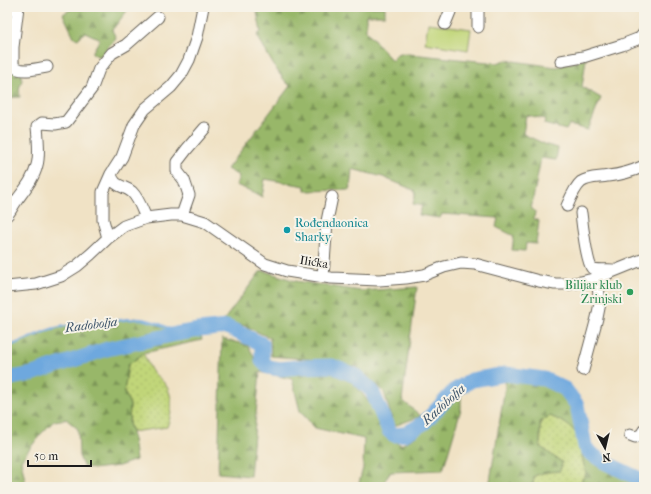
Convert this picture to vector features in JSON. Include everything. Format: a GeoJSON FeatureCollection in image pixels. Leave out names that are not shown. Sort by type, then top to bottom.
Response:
{"type":"FeatureCollection","features":[{"type":"Feature","properties":{"kind":"street"},"geometry":{"type":"LineString","coordinates":[[18,7],[13,66],[16,69],[23,71],[47,67]]}},
{"type":"Feature","properties":{"kind":"street"},"geometry":{"type":"LineString","coordinates":[[108,238],[103,220],[103,192],[111,174],[122,157],[134,125],[145,109],[171,87],[181,75],[190,60],[203,7]]}},
{"type":"Feature","properties":{"kind":"street"},"geometry":{"type":"LineString","coordinates":[[445,24],[452,7]]}},
{"type":"Feature","properties":{"kind":"street"},"geometry":{"type":"LineString","coordinates":[[478,7],[478,27]]}},
{"type":"Feature","properties":{"kind":"street"},"geometry":{"type":"LineString","coordinates":[[7,215],[29,184],[38,164],[37,127],[42,123],[55,124],[66,122],[92,88],[99,70],[112,53],[126,45],[158,17]]}},
{"type":"Feature","properties":{"kind":"street"},"geometry":{"type":"LineString","coordinates":[[561,61],[583,57],[622,45],[640,38],[644,33]]}},
{"type":"Feature","properties":{"kind":"street"},"geometry":{"type":"LineString","coordinates":[[182,215],[189,195],[184,180],[177,171],[177,162],[205,128]]}},
{"type":"Feature","properties":{"kind":"street"},"geometry":{"type":"LineString","coordinates":[[567,206],[571,196],[580,183],[589,178],[609,176],[636,170],[644,166]]}},
{"type":"Feature","properties":{"kind":"street"},"geometry":{"type":"LineString","coordinates":[[111,174],[112,179],[117,185],[131,192],[137,198],[146,218]]}},
{"type":"Feature","properties":{"kind":"street"},"geometry":{"type":"LineString","coordinates":[[323,277],[327,221],[332,197]]}},
{"type":"Feature","properties":{"kind":"street"},"geometry":{"type":"LineString","coordinates":[[581,213],[588,259],[591,266],[595,270],[616,270]]}},
{"type":"Feature","properties":{"kind":"street","name":"Ilićka"},"geometry":{"type":"LineString","coordinates":[[7,287],[36,284],[61,276],[77,266],[108,238],[124,226],[146,218],[171,215],[182,215],[205,222],[265,264],[287,271],[352,280],[406,278],[461,263],[475,264],[517,276],[555,284],[569,284],[598,278],[644,259]]}},
{"type":"Feature","properties":{"kind":"street"},"geometry":{"type":"LineString","coordinates":[[583,370],[600,303],[598,278]]}},
{"type":"Feature","properties":{"kind":"street"},"geometry":{"type":"LineString","coordinates":[[630,434],[635,437],[641,435],[643,432]]}},
{"type":"Feature","properties":{"kind":"green space"},"geometry":{"type":"Polygon","coordinates":[[[7,7],[18,7],[13,47],[22,80],[19,89],[20,97],[7,98],[7,7]]]}},
{"type":"Feature","properties":{"kind":"green space"},"geometry":{"type":"Polygon","coordinates":[[[75,7],[130,7],[112,30],[116,38],[99,57],[92,53],[100,39],[85,32],[78,39],[74,37],[63,14],[75,7]]]}},
{"type":"Feature","properties":{"kind":"green space"},"geometry":{"type":"Polygon","coordinates":[[[256,7],[385,7],[385,15],[366,15],[366,30],[392,61],[397,54],[401,53],[497,63],[506,60],[556,67],[586,59],[582,87],[601,98],[588,130],[569,125],[566,130],[544,124],[545,119],[526,115],[523,134],[547,145],[558,148],[556,160],[541,158],[531,209],[535,211],[534,219],[539,221],[536,244],[526,243],[525,251],[512,250],[514,236],[496,227],[498,218],[442,214],[440,218],[419,215],[422,206],[413,204],[416,191],[383,177],[352,169],[350,190],[305,191],[305,186],[265,179],[262,197],[236,185],[239,176],[227,169],[290,86],[276,68],[257,35],[261,32],[256,7]]]}},
{"type":"Feature","properties":{"kind":"green space"},"geometry":{"type":"Polygon","coordinates":[[[428,23],[471,29],[468,50],[425,43],[428,23]]]}},
{"type":"Feature","properties":{"kind":"green space"},"geometry":{"type":"Polygon","coordinates":[[[264,271],[296,281],[361,291],[417,287],[402,400],[421,416],[394,426],[384,392],[357,367],[318,360],[271,356],[270,338],[245,326],[223,321],[260,272],[264,271]]]}},
{"type":"Feature","properties":{"kind":"green space"},"geometry":{"type":"Polygon","coordinates":[[[135,318],[162,325],[176,334],[199,330],[202,340],[144,353],[128,365],[124,391],[130,405],[129,424],[132,432],[136,460],[119,466],[93,469],[83,466],[79,456],[78,429],[66,419],[54,421],[40,435],[21,460],[26,486],[13,485],[7,480],[7,347],[53,329],[76,324],[99,324],[135,318]]]}},
{"type":"Feature","properties":{"kind":"green space"},"geometry":{"type":"Polygon","coordinates":[[[222,339],[248,345],[256,361],[266,370],[292,374],[331,373],[354,383],[371,405],[384,433],[401,445],[415,437],[461,391],[461,409],[443,470],[391,472],[380,487],[358,487],[363,468],[364,439],[315,428],[300,411],[292,379],[260,372],[250,476],[218,473],[222,339]]]}},
{"type":"Feature","properties":{"kind":"green space"},"geometry":{"type":"Polygon","coordinates":[[[143,353],[151,370],[168,389],[171,399],[171,411],[167,427],[132,432],[129,424],[130,405],[124,391],[128,365],[143,353]]]}},
{"type":"Feature","properties":{"kind":"green space"},"geometry":{"type":"Polygon","coordinates":[[[506,374],[544,379],[565,389],[577,405],[585,446],[578,435],[562,422],[550,416],[540,422],[540,446],[562,462],[560,471],[546,472],[534,476],[533,487],[489,487],[506,374]]]}},
{"type":"Feature","properties":{"kind":"green space"},"geometry":{"type":"Polygon","coordinates":[[[550,416],[570,427],[585,446],[582,456],[586,474],[577,487],[533,487],[534,476],[546,472],[560,471],[562,462],[540,446],[540,422],[550,416]]]}},
{"type":"Feature","properties":{"kind":"green space"},"geometry":{"type":"Polygon","coordinates":[[[585,446],[590,453],[604,462],[644,481],[644,487],[577,487],[586,474],[582,456],[585,446]]]}},
{"type":"Feature","properties":{"kind":"waterway","name":"Radobolja"},"geometry":{"type":"LineString","coordinates":[[7,347],[58,327],[105,323],[130,319],[151,321],[162,325],[176,334]]}},
{"type":"Feature","properties":{"kind":"waterway","name":"Radobolja"},"geometry":{"type":"LineString","coordinates":[[7,379],[32,374],[107,349],[176,334],[227,327],[262,344],[262,361],[268,367],[280,369],[332,366],[356,376],[372,391],[389,431],[394,435],[405,434],[424,423],[455,390],[472,380],[506,374],[544,379],[565,389],[577,405],[585,446],[590,453],[604,462],[644,481]]}},
{"type":"Feature","properties":{"kind":"place","name":"Rođendaonica Sharky"},"geometry":{"type":"Point","coordinates":[287,230]}},
{"type":"Feature","properties":{"kind":"place","name":"Bilijar klub Zrinjski"},"geometry":{"type":"Point","coordinates":[630,292]}}]}
